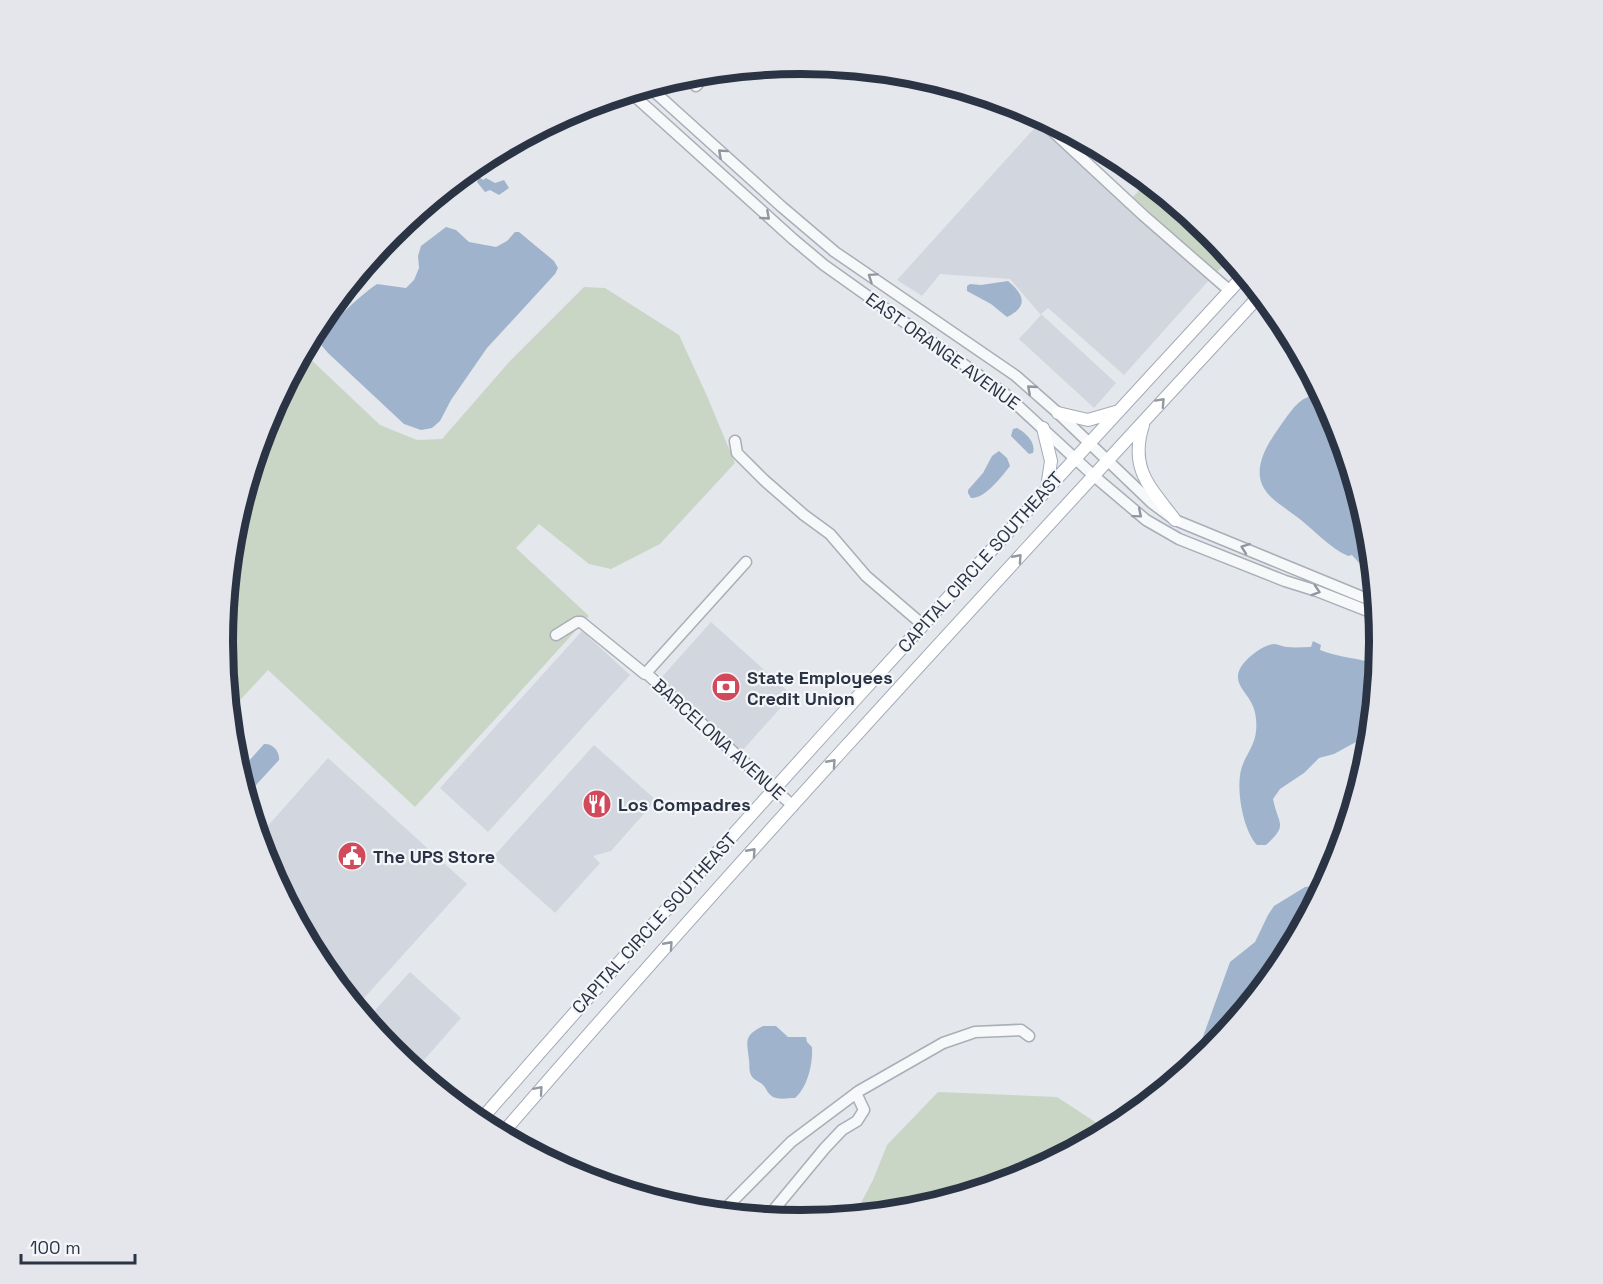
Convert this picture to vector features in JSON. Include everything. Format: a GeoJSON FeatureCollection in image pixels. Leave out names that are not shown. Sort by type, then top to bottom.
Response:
{"type":"FeatureCollection","features":[{"type":"Feature","properties":{"kind":"main road","name":"CAPITAL CIRCLE SOUTHEAST"},"geometry":{"type":"LineString","coordinates":[[485,1114],[573,1013],[1074,458],[1240,280]]}},
{"type":"Feature","properties":{"kind":"main road","name":"CAPITAL CIRCLE SOUTHEAST"},"geometry":{"type":"LineString","coordinates":[[507,1128],[793,806],[1256,300]]}},
{"type":"Feature","properties":{"kind":"main road"},"geometry":{"type":"LineString","coordinates":[[1058,413],[1088,420],[1120,410]]}},
{"type":"Feature","properties":{"kind":"main road"},"geometry":{"type":"LineString","coordinates":[[1145,420],[1139,439],[1138,462],[1148,485],[1175,520]]}},
{"type":"Feature","properties":{"kind":"main road"},"geometry":{"type":"LineString","coordinates":[[1043,428],[1051,461],[1047,488]]}},
{"type":"Feature","properties":{"kind":"street"},"geometry":{"type":"LineString","coordinates":[[696,86],[699,83]]}},
{"type":"Feature","properties":{"kind":"street","name":"EAST ORANGE AVENUE"},"geometry":{"type":"LineString","coordinates":[[655,93],[835,252],[1016,376],[1152,503],[1175,520],[1368,599]]}},
{"type":"Feature","properties":{"kind":"street","name":"EAST ORANGE AVENUE"},"geometry":{"type":"LineString","coordinates":[[637,98],[824,265],[1004,393],[1094,476],[1146,520],[1179,539],[1369,612]]}},
{"type":"Feature","properties":{"kind":"street"},"geometry":{"type":"LineString","coordinates":[[1054,133],[1230,291]]}},
{"type":"Feature","properties":{"kind":"street"},"geometry":{"type":"LineString","coordinates":[[735,441],[737,453],[764,480],[830,534],[866,576],[923,625]]}},
{"type":"Feature","properties":{"kind":"street"},"geometry":{"type":"LineString","coordinates":[[645,673],[746,562]]}},
{"type":"Feature","properties":{"kind":"street","name":"BARCELONA AVENUE"},"geometry":{"type":"LineString","coordinates":[[556,635],[577,622],[581,622],[645,673],[793,806]]}},
{"type":"Feature","properties":{"kind":"street"},"geometry":{"type":"LineString","coordinates":[[728,1206],[791,1142],[856,1093],[943,1043],[975,1032],[1021,1030],[1029,1036]]}},
{"type":"Feature","properties":{"kind":"street"},"geometry":{"type":"LineString","coordinates":[[774,1209],[835,1137],[862,1116],[864,1110],[856,1093]]}},
{"type":"Feature","properties":{"kind":"shaded area"},"geometry":{"type":"Polygon","coordinates":[[[1037,125],[1049,130],[1210,279],[1124,375],[1048,308],[1041,314],[1116,383],[1094,408],[1019,339],[1041,315],[1010,279],[940,274],[922,296],[897,280],[1037,125]]]}},
{"type":"Feature","properties":{"kind":"shaded area","name":"State Employees Credit Union"},"geometry":{"type":"Polygon","coordinates":[[[711,622],[792,695],[742,751],[661,678],[711,622]]]}},
{"type":"Feature","properties":{"kind":"shaded area"},"geometry":{"type":"Polygon","coordinates":[[[582,631],[630,675],[488,832],[440,788],[582,631]]]}},
{"type":"Feature","properties":{"kind":"shaded area"},"geometry":{"type":"Polygon","coordinates":[[[594,745],[656,800],[611,851],[593,856],[600,863],[555,913],[493,857],[594,745]]]}},
{"type":"Feature","properties":{"kind":"shaded area"},"geometry":{"type":"Polygon","coordinates":[[[328,758],[467,884],[361,1001],[309,926],[276,860],[265,829],[328,758]]]}},
{"type":"Feature","properties":{"kind":"shaded area"},"geometry":{"type":"Polygon","coordinates":[[[410,972],[461,1018],[421,1063],[372,1014],[410,972]]]}},
{"type":"Feature","properties":{"kind":"green space"},"geometry":{"type":"Polygon","coordinates":[[[1142,187],[1148,191],[1226,263],[1217,272],[1133,197],[1142,187]]]}},
{"type":"Feature","properties":{"kind":"green space"},"geometry":{"type":"Polygon","coordinates":[[[584,287],[605,288],[679,335],[735,463],[660,544],[611,569],[589,564],[539,524],[516,548],[589,616],[415,807],[268,670],[237,704],[234,679],[234,605],[244,531],[252,495],[276,424],[309,358],[380,425],[417,440],[442,439],[510,361],[584,287]]]}},
{"type":"Feature","properties":{"kind":"green space"},"geometry":{"type":"Polygon","coordinates":[[[1359,752],[1355,772],[1350,768],[1359,752]]]}},
{"type":"Feature","properties":{"kind":"green space"},"geometry":{"type":"Polygon","coordinates":[[[938,1092],[1057,1097],[1100,1125],[1053,1152],[984,1180],[912,1200],[859,1207],[887,1145],[938,1092]]]}},
{"type":"Feature","properties":{"kind":"water"},"geometry":{"type":"Polygon","coordinates":[[[479,177],[495,183],[504,180],[509,188],[499,195],[490,190],[485,192],[477,182],[479,177]]]}},
{"type":"Feature","properties":{"kind":"water"},"geometry":{"type":"Polygon","coordinates":[[[446,227],[456,230],[469,242],[496,247],[507,241],[515,232],[519,232],[554,261],[558,268],[487,348],[451,400],[440,421],[432,428],[421,430],[404,424],[322,346],[324,338],[336,321],[353,303],[377,284],[406,288],[414,280],[419,268],[418,256],[421,246],[446,227]]]}},
{"type":"Feature","properties":{"kind":"water"},"geometry":{"type":"Polygon","coordinates":[[[1008,281],[1021,296],[1022,301],[1018,309],[1007,317],[991,304],[967,291],[967,286],[970,284],[981,285],[1008,281]]]}},
{"type":"Feature","properties":{"kind":"water"},"geometry":{"type":"Polygon","coordinates":[[[1313,396],[1340,459],[1351,495],[1365,567],[1352,555],[1348,556],[1329,544],[1272,498],[1261,482],[1261,464],[1268,446],[1291,411],[1303,399],[1313,396]]]}},
{"type":"Feature","properties":{"kind":"water"},"geometry":{"type":"Polygon","coordinates":[[[1017,428],[1032,442],[1033,453],[1029,454],[1011,436],[1013,429],[1017,428]]]}},
{"type":"Feature","properties":{"kind":"water"},"geometry":{"type":"Polygon","coordinates":[[[999,451],[1007,458],[1010,466],[987,491],[971,498],[968,490],[983,473],[992,456],[999,451]]]}},
{"type":"Feature","properties":{"kind":"water"},"geometry":{"type":"Polygon","coordinates":[[[1313,641],[1321,645],[1320,650],[1369,663],[1361,739],[1334,754],[1319,758],[1304,773],[1280,789],[1273,799],[1280,824],[1278,833],[1266,845],[1257,845],[1244,820],[1240,799],[1241,770],[1254,742],[1256,725],[1253,707],[1238,680],[1239,670],[1249,658],[1266,646],[1274,644],[1285,647],[1311,647],[1313,641]]]}},
{"type":"Feature","properties":{"kind":"water"},"geometry":{"type":"Polygon","coordinates":[[[264,744],[270,745],[278,754],[279,760],[252,789],[247,763],[264,744]]]}},
{"type":"Feature","properties":{"kind":"water"},"geometry":{"type":"Polygon","coordinates":[[[1314,886],[1274,958],[1229,1017],[1199,1048],[1230,962],[1255,942],[1274,906],[1305,887],[1314,886]]]}},
{"type":"Feature","properties":{"kind":"water"},"geometry":{"type":"Polygon","coordinates":[[[763,1026],[776,1026],[788,1037],[806,1037],[812,1047],[809,1074],[803,1088],[795,1098],[773,1097],[750,1074],[749,1036],[763,1026]]]}},
{"type":"Feature","properties":{"kind":"place","name":"State Employees Credit Union"},"geometry":{"type":"Point","coordinates":[726,687]}},
{"type":"Feature","properties":{"kind":"place","name":"Los Compadres"},"geometry":{"type":"Point","coordinates":[597,804]}},
{"type":"Feature","properties":{"kind":"place","name":"The UPS Store"},"geometry":{"type":"Point","coordinates":[352,856]}}]}
